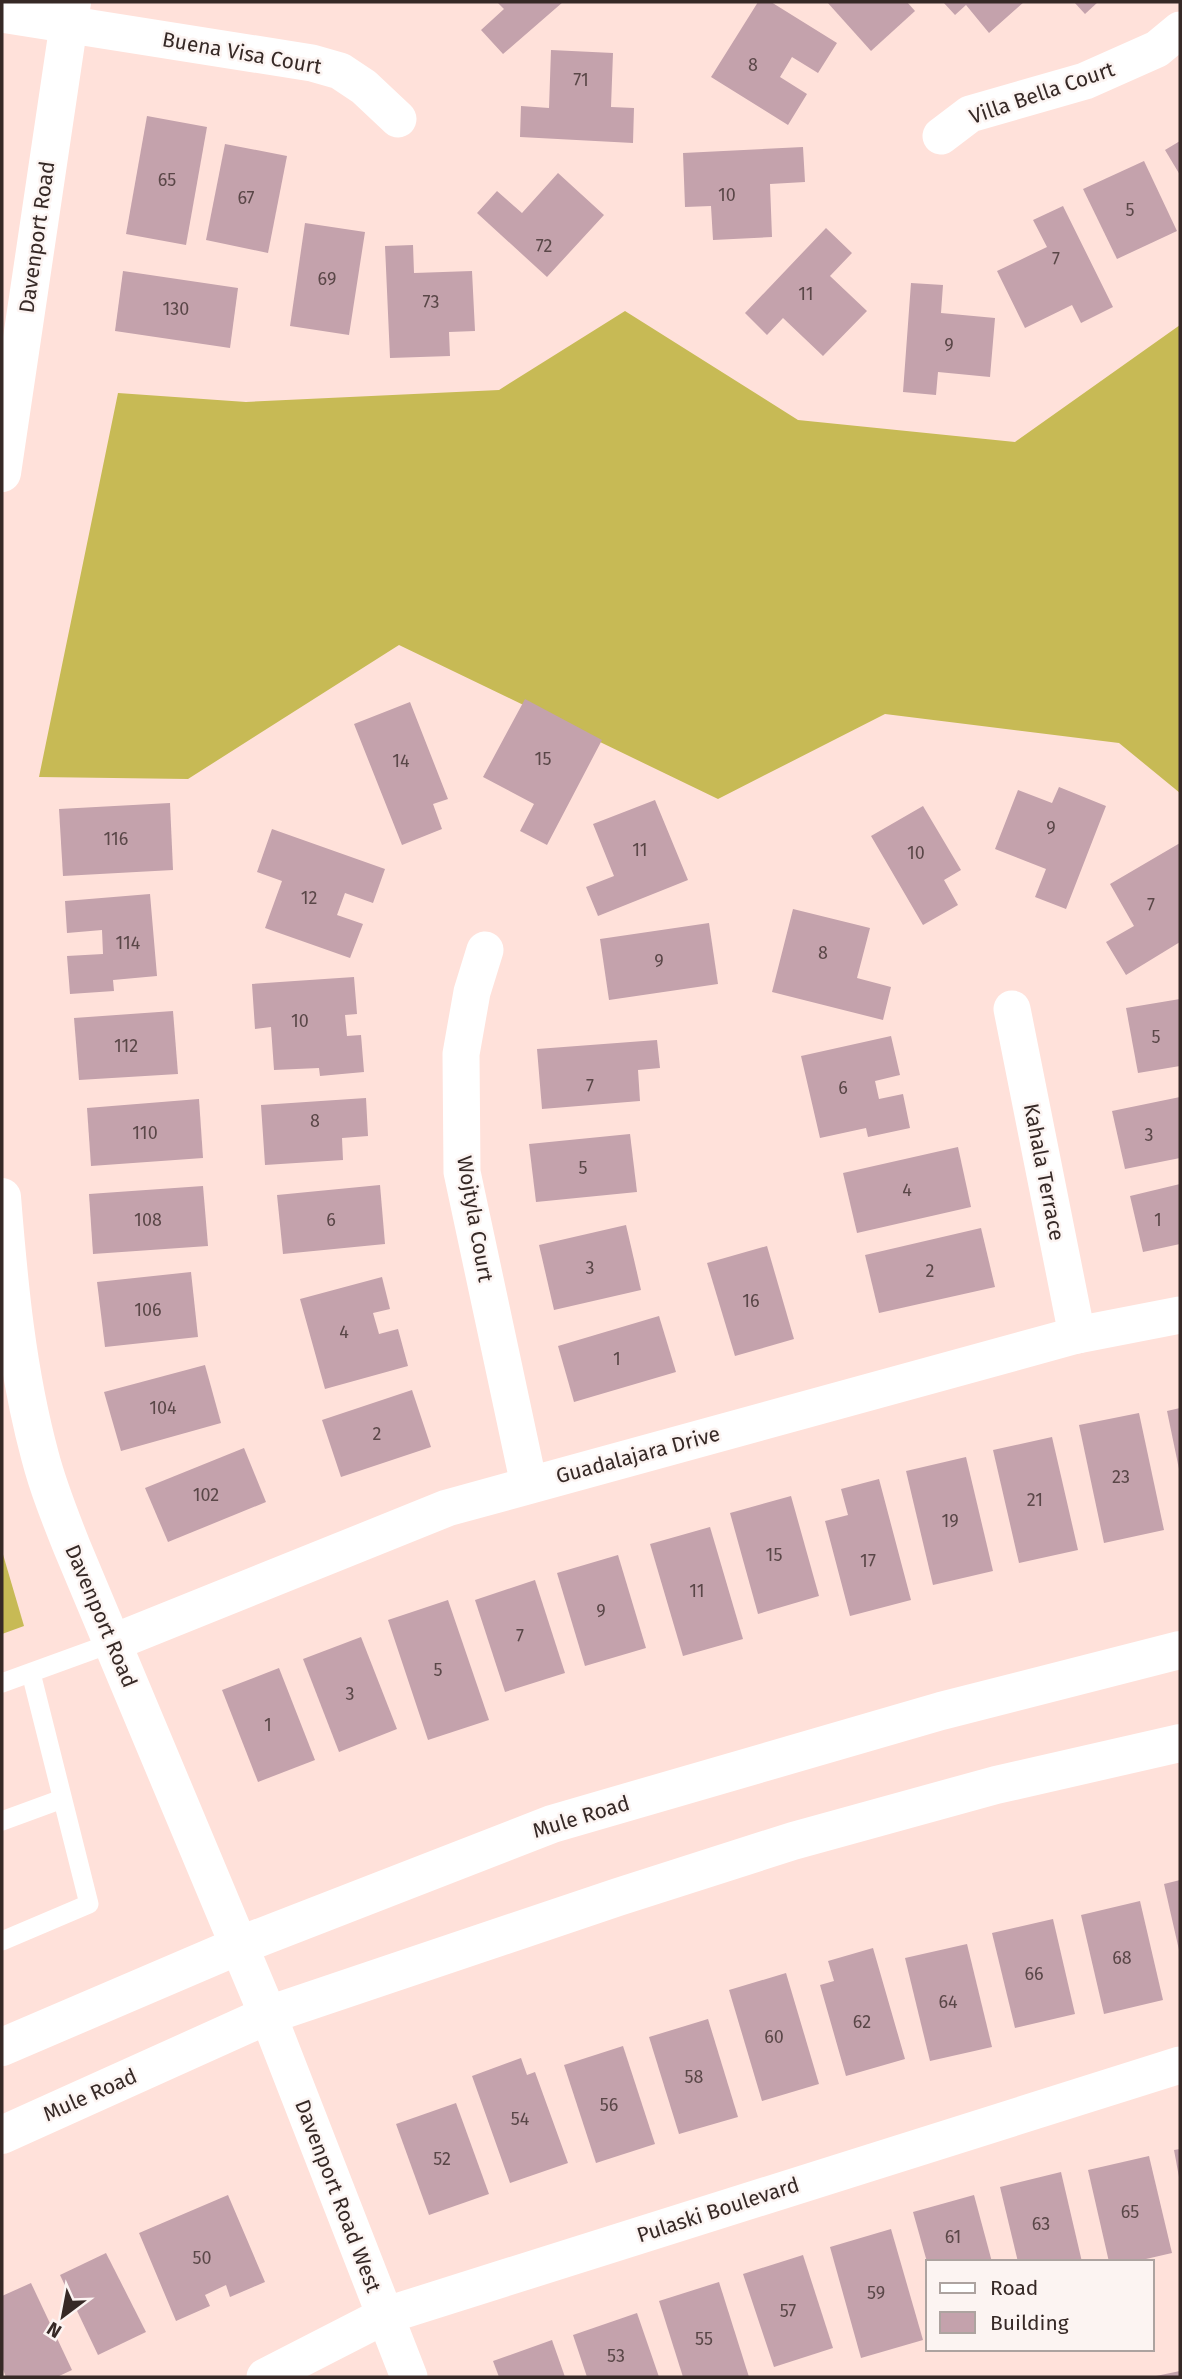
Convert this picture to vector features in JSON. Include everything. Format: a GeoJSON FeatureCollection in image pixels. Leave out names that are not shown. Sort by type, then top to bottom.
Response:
{"type":"FeatureCollection","features":[{"type":"Feature","properties":{"kind":"main road","name":"Davenport Road"},"geometry":{"type":"LineString","coordinates":[[2,473],[70,13]]}},
{"type":"Feature","properties":{"kind":"main road","name":"Davenport Road"},"geometry":{"type":"LineString","coordinates":[[2,1197],[7,1317],[40,1458],[72,1547],[268,2015]]}},
{"type":"Feature","properties":{"kind":"main road","name":"Mule Road"},"geometry":{"type":"LineString","coordinates":[[2,2047],[238,1946],[552,1824],[941,1711],[1180,1650]]}},
{"type":"Feature","properties":{"kind":"main road","name":"Mule Road"},"geometry":{"type":"LineString","coordinates":[[2,2135],[268,2015],[618,1897],[793,1841],[996,1785],[1180,1743]]}},
{"type":"Feature","properties":{"kind":"street","name":"Buena Visa Court"},"geometry":{"type":"LineString","coordinates":[[2,14],[70,13],[312,62],[348,76],[398,119]]}},
{"type":"Feature","properties":{"kind":"street","name":"Villa Bella Court"},"geometry":{"type":"LineString","coordinates":[[941,136],[970,114],[1085,81],[1157,49],[1180,30]]}},
{"type":"Feature","properties":{"kind":"street","name":"Wojtyla Court"},"geometry":{"type":"LineString","coordinates":[[485,950],[472,992],[461,1054],[462,1172],[529,1486]]}},
{"type":"Feature","properties":{"kind":"street","name":"Kahala Terrace"},"geometry":{"type":"LineString","coordinates":[[1012,1009],[1077,1335]]}},
{"type":"Feature","properties":{"kind":"street","name":"Guadalajara Drive"},"geometry":{"type":"LineString","coordinates":[[112,1643],[447,1508],[1077,1335],[1180,1315]]}},
{"type":"Feature","properties":{"kind":"street","name":"Davenport Road West"},"geometry":{"type":"LineString","coordinates":[[268,2015],[409,2377]]}},
{"type":"Feature","properties":{"kind":"street","name":"Pulaski Boulevard"},"geometry":{"type":"LineString","coordinates":[[265,2377],[384,2316],[1180,2065]]}},
{"type":"Feature","properties":{"kind":"lane"},"geometry":{"type":"LineString","coordinates":[[2,1683],[112,1643]]}},
{"type":"Feature","properties":{"kind":"lane"},"geometry":{"type":"LineString","coordinates":[[2,1941],[89,1904],[31,1673]]}},
{"type":"Feature","properties":{"kind":"lane"},"geometry":{"type":"LineString","coordinates":[[2,1821],[62,1799]]}},
{"type":"Feature","properties":{"kind":"shaded area"},"geometry":{"type":"Polygon","coordinates":[[[625,311],[798,420],[1015,442],[1180,325],[1180,793],[1119,743],[885,714],[718,799],[399,645],[188,779],[39,777],[118,393],[246,402],[499,390],[625,311]]]}},
{"type":"Feature","properties":{"kind":"shaded area"},"geometry":{"type":"Polygon","coordinates":[[[2,1551],[24,1626],[2,1634],[2,1551]]]}},
{"type":"Feature","properties":{"kind":"building"},"geometry":{"type":"Polygon","coordinates":[[[497,2],[563,2],[503,54],[481,30],[504,9],[497,2]]]}},
{"type":"Feature","properties":{"kind":"building"},"geometry":{"type":"Polygon","coordinates":[[[758,2],[771,2],[837,43],[818,73],[792,57],[780,77],[807,94],[788,125],[711,77],[758,2]]]}},
{"type":"Feature","properties":{"kind":"building"},"geometry":{"type":"Polygon","coordinates":[[[827,2],[907,2],[915,11],[871,51],[827,2]]]}},
{"type":"Feature","properties":{"kind":"building"},"geometry":{"type":"Polygon","coordinates":[[[943,2],[1024,2],[989,33],[966,5],[955,15],[943,2]]]}},
{"type":"Feature","properties":{"kind":"building"},"geometry":{"type":"Polygon","coordinates":[[[1074,2],[1098,2],[1085,14],[1074,2]]]}},
{"type":"Feature","properties":{"kind":"building"},"geometry":{"type":"Polygon","coordinates":[[[551,50],[613,53],[611,107],[634,108],[633,143],[520,137],[521,106],[549,108],[551,50]]]}},
{"type":"Feature","properties":{"kind":"building"},"geometry":{"type":"Polygon","coordinates":[[[147,116],[207,127],[186,245],[126,234],[147,116]]]}},
{"type":"Feature","properties":{"kind":"building"},"geometry":{"type":"Polygon","coordinates":[[[1180,141],[1180,175],[1165,150],[1180,141]]]}},
{"type":"Feature","properties":{"kind":"building"},"geometry":{"type":"Polygon","coordinates":[[[225,144],[287,156],[268,253],[206,240],[225,144]]]}},
{"type":"Feature","properties":{"kind":"building"},"geometry":{"type":"Polygon","coordinates":[[[803,147],[805,182],[770,184],[772,237],[713,240],[711,206],[685,207],[683,153],[803,147]]]}},
{"type":"Feature","properties":{"kind":"building"},"geometry":{"type":"Polygon","coordinates":[[[1144,161],[1177,231],[1117,259],[1083,189],[1144,161]]]}},
{"type":"Feature","properties":{"kind":"building"},"geometry":{"type":"Polygon","coordinates":[[[558,173],[604,215],[547,277],[477,213],[497,191],[522,213],[558,173]]]}},
{"type":"Feature","properties":{"kind":"building"},"geometry":{"type":"Polygon","coordinates":[[[1063,206],[1113,307],[1081,323],[1072,305],[1025,328],[997,271],[1047,247],[1033,220],[1063,206]]]}},
{"type":"Feature","properties":{"kind":"building"},"geometry":{"type":"Polygon","coordinates":[[[305,223],[365,232],[349,335],[290,326],[305,223]]]}},
{"type":"Feature","properties":{"kind":"building"},"geometry":{"type":"Polygon","coordinates":[[[826,228],[852,253],[830,276],[867,311],[823,356],[783,318],[767,335],[745,313],[826,228]]]}},
{"type":"Feature","properties":{"kind":"building"},"geometry":{"type":"Polygon","coordinates":[[[413,245],[414,273],[472,271],[475,331],[449,332],[450,356],[390,358],[385,246],[413,245]]]}},
{"type":"Feature","properties":{"kind":"building"},"geometry":{"type":"Polygon","coordinates":[[[123,271],[238,288],[230,348],[115,331],[123,271]]]}},
{"type":"Feature","properties":{"kind":"building"},"geometry":{"type":"Polygon","coordinates":[[[911,283],[943,285],[941,313],[995,318],[990,377],[938,372],[936,395],[903,392],[911,283]]]}},
{"type":"Feature","properties":{"kind":"building"},"geometry":{"type":"Polygon","coordinates":[[[525,699],[602,740],[547,845],[520,831],[534,804],[483,777],[525,699]]]}},
{"type":"Feature","properties":{"kind":"building"},"geometry":{"type":"Polygon","coordinates":[[[410,702],[448,799],[433,804],[442,829],[402,845],[354,724],[410,702]]]}},
{"type":"Feature","properties":{"kind":"building"},"geometry":{"type":"Polygon","coordinates":[[[1059,787],[1106,806],[1066,909],[1035,897],[1046,869],[995,849],[1018,790],[1052,803],[1059,787]]]}},
{"type":"Feature","properties":{"kind":"building"},"geometry":{"type":"Polygon","coordinates":[[[655,800],[688,880],[598,916],[586,887],[614,876],[593,824],[655,800]]]}},
{"type":"Feature","properties":{"kind":"building"},"geometry":{"type":"Polygon","coordinates":[[[170,803],[173,870],[63,876],[59,809],[170,803]]]}},
{"type":"Feature","properties":{"kind":"building"},"geometry":{"type":"Polygon","coordinates":[[[923,806],[961,870],[944,880],[958,905],[923,925],[871,836],[923,806]]]}},
{"type":"Feature","properties":{"kind":"building"},"geometry":{"type":"Polygon","coordinates":[[[272,829],[385,869],[373,903],[345,893],[337,915],[363,924],[350,958],[265,928],[282,881],[257,872],[272,829]]]}},
{"type":"Feature","properties":{"kind":"building"},"geometry":{"type":"Polygon","coordinates":[[[1180,843],[1180,942],[1126,975],[1106,942],[1134,926],[1110,884],[1180,843]]]}},
{"type":"Feature","properties":{"kind":"building"},"geometry":{"type":"Polygon","coordinates":[[[150,894],[157,976],[113,980],[114,991],[70,994],[67,956],[103,954],[102,930],[67,933],[65,901],[150,894]]]}},
{"type":"Feature","properties":{"kind":"building"},"geometry":{"type":"Polygon","coordinates":[[[793,909],[870,928],[857,978],[891,987],[883,1020],[772,992],[793,909]]]}},
{"type":"Feature","properties":{"kind":"building"},"geometry":{"type":"Polygon","coordinates":[[[709,923],[718,984],[609,1000],[600,939],[709,923]]]}},
{"type":"Feature","properties":{"kind":"building"},"geometry":{"type":"Polygon","coordinates":[[[354,977],[357,1014],[345,1015],[347,1036],[361,1035],[364,1072],[320,1076],[319,1068],[274,1070],[271,1027],[255,1029],[252,984],[354,977]]]}},
{"type":"Feature","properties":{"kind":"building"},"geometry":{"type":"Polygon","coordinates":[[[1180,999],[1180,1066],[1138,1073],[1126,1008],[1180,999]]]}},
{"type":"Feature","properties":{"kind":"building"},"geometry":{"type":"Polygon","coordinates":[[[173,1011],[178,1074],[79,1080],[74,1018],[173,1011]]]}},
{"type":"Feature","properties":{"kind":"building"},"geometry":{"type":"Polygon","coordinates":[[[891,1036],[900,1075],[875,1081],[879,1099],[903,1094],[910,1128],[868,1137],[866,1128],[820,1138],[801,1056],[891,1036]]]}},
{"type":"Feature","properties":{"kind":"building"},"geometry":{"type":"Polygon","coordinates":[[[657,1040],[660,1068],[638,1070],[640,1101],[542,1109],[537,1049],[657,1040]]]}},
{"type":"Feature","properties":{"kind":"building"},"geometry":{"type":"Polygon","coordinates":[[[1180,1097],[1180,1158],[1125,1169],[1112,1111],[1180,1097]]]}},
{"type":"Feature","properties":{"kind":"building"},"geometry":{"type":"Polygon","coordinates":[[[366,1098],[368,1136],[342,1138],[343,1160],[265,1165],[261,1105],[366,1098]]]}},
{"type":"Feature","properties":{"kind":"building"},"geometry":{"type":"Polygon","coordinates":[[[199,1099],[203,1158],[91,1166],[87,1108],[199,1099]]]}},
{"type":"Feature","properties":{"kind":"building"},"geometry":{"type":"Polygon","coordinates":[[[630,1134],[637,1192],[536,1202],[529,1144],[630,1134]]]}},
{"type":"Feature","properties":{"kind":"building"},"geometry":{"type":"Polygon","coordinates":[[[958,1147],[971,1207],[857,1233],[843,1173],[958,1147]]]}},
{"type":"Feature","properties":{"kind":"building"},"geometry":{"type":"Polygon","coordinates":[[[1180,1184],[1180,1244],[1143,1252],[1130,1196],[1180,1184]]]}},
{"type":"Feature","properties":{"kind":"building"},"geometry":{"type":"Polygon","coordinates":[[[380,1185],[385,1244],[283,1254],[277,1195],[380,1185]]]}},
{"type":"Feature","properties":{"kind":"building"},"geometry":{"type":"Polygon","coordinates":[[[203,1186],[208,1246],[93,1254],[89,1194],[203,1186]]]}},
{"type":"Feature","properties":{"kind":"building"},"geometry":{"type":"Polygon","coordinates":[[[626,1225],[641,1290],[554,1310],[539,1245],[626,1225]]]}},
{"type":"Feature","properties":{"kind":"building"},"geometry":{"type":"Polygon","coordinates":[[[981,1228],[995,1287],[879,1313],[865,1255],[981,1228]]]}},
{"type":"Feature","properties":{"kind":"building"},"geometry":{"type":"Polygon","coordinates":[[[767,1246],[794,1339],[735,1356],[707,1263],[767,1246]]]}},
{"type":"Feature","properties":{"kind":"building"},"geometry":{"type":"Polygon","coordinates":[[[191,1272],[198,1337],[105,1347],[97,1282],[191,1272]]]}},
{"type":"Feature","properties":{"kind":"building"},"geometry":{"type":"Polygon","coordinates":[[[382,1277],[390,1309],[373,1313],[379,1334],[398,1329],[408,1366],[325,1389],[300,1299],[382,1277]]]}},
{"type":"Feature","properties":{"kind":"building"},"geometry":{"type":"Polygon","coordinates":[[[659,1316],[676,1372],[574,1402],[558,1346],[659,1316]]]}},
{"type":"Feature","properties":{"kind":"building"},"geometry":{"type":"Polygon","coordinates":[[[205,1365],[221,1423],[121,1451],[104,1392],[205,1365]]]}},
{"type":"Feature","properties":{"kind":"building"},"geometry":{"type":"Polygon","coordinates":[[[412,1390],[431,1447],[341,1477],[322,1420],[412,1390]]]}},
{"type":"Feature","properties":{"kind":"building"},"geometry":{"type":"Polygon","coordinates":[[[1180,1408],[1180,1469],[1179,1469],[1167,1411],[1180,1408]]]}},
{"type":"Feature","properties":{"kind":"building"},"geometry":{"type":"Polygon","coordinates":[[[1139,1413],[1164,1530],[1104,1543],[1079,1425],[1139,1413]]]}},
{"type":"Feature","properties":{"kind":"building"},"geometry":{"type":"Polygon","coordinates":[[[1052,1437],[1078,1550],[1019,1563],[993,1450],[1052,1437]]]}},
{"type":"Feature","properties":{"kind":"building"},"geometry":{"type":"Polygon","coordinates":[[[244,1448],[266,1502],[168,1542],[145,1488],[244,1448]]]}},
{"type":"Feature","properties":{"kind":"building"},"geometry":{"type":"Polygon","coordinates":[[[966,1457],[993,1571],[933,1585],[906,1471],[966,1457]]]}},
{"type":"Feature","properties":{"kind":"building"},"geometry":{"type":"Polygon","coordinates":[[[879,1479],[911,1600],[850,1616],[825,1521],[848,1515],[841,1489],[879,1479]]]}},
{"type":"Feature","properties":{"kind":"building"},"geometry":{"type":"Polygon","coordinates":[[[791,1496],[819,1596],[758,1614],[730,1513],[791,1496]]]}},
{"type":"Feature","properties":{"kind":"building"},"geometry":{"type":"Polygon","coordinates":[[[710,1527],[743,1639],[683,1656],[650,1544],[710,1527]]]}},
{"type":"Feature","properties":{"kind":"building"},"geometry":{"type":"Polygon","coordinates":[[[618,1555],[646,1648],[585,1666],[557,1573],[618,1555]]]}},
{"type":"Feature","properties":{"kind":"building"},"geometry":{"type":"Polygon","coordinates":[[[535,1580],[565,1673],[505,1692],[475,1600],[535,1580]]]}},
{"type":"Feature","properties":{"kind":"building"},"geometry":{"type":"Polygon","coordinates":[[[448,1600],[489,1720],[428,1740],[388,1620],[448,1600]]]}},
{"type":"Feature","properties":{"kind":"building"},"geometry":{"type":"Polygon","coordinates":[[[361,1637],[397,1729],[339,1752],[303,1659],[361,1637]]]}},
{"type":"Feature","properties":{"kind":"building"},"geometry":{"type":"Polygon","coordinates":[[[279,1668],[315,1760],[258,1782],[222,1690],[279,1668]]]}},
{"type":"Feature","properties":{"kind":"building"},"geometry":{"type":"Polygon","coordinates":[[[1180,1880],[1180,1950],[1179,1950],[1164,1884],[1180,1880]]]}},
{"type":"Feature","properties":{"kind":"building"},"geometry":{"type":"Polygon","coordinates":[[[1140,1901],[1163,2000],[1104,2014],[1081,1915],[1140,1901]]]}},
{"type":"Feature","properties":{"kind":"building"},"geometry":{"type":"Polygon","coordinates":[[[1053,1919],[1075,2014],[1015,2028],[992,1933],[1053,1919]]]}},
{"type":"Feature","properties":{"kind":"building"},"geometry":{"type":"Polygon","coordinates":[[[967,1944],[992,2047],[930,2061],[905,1958],[967,1944]]]}},
{"type":"Feature","properties":{"kind":"building"},"geometry":{"type":"Polygon","coordinates":[[[873,1948],[905,2059],[846,2076],[820,1985],[834,1981],[828,1961],[873,1948]]]}},
{"type":"Feature","properties":{"kind":"building"},"geometry":{"type":"Polygon","coordinates":[[[786,1973],[819,2084],[762,2101],[729,1990],[786,1973]]]}},
{"type":"Feature","properties":{"kind":"building"},"geometry":{"type":"Polygon","coordinates":[[[708,2019],[738,2117],[679,2134],[649,2037],[708,2019]]]}},
{"type":"Feature","properties":{"kind":"building"},"geometry":{"type":"Polygon","coordinates":[[[623,2046],[655,2144],[596,2163],[564,2065],[623,2046]]]}},
{"type":"Feature","properties":{"kind":"building"},"geometry":{"type":"Polygon","coordinates":[[[521,2058],[527,2075],[535,2072],[568,2163],[510,2183],[472,2076],[521,2058]]]}},
{"type":"Feature","properties":{"kind":"building"},"geometry":{"type":"Polygon","coordinates":[[[456,2103],[489,2194],[429,2215],[396,2124],[456,2103]]]}},
{"type":"Feature","properties":{"kind":"building"},"geometry":{"type":"Polygon","coordinates":[[[1180,2149],[1180,2177],[1179,2177],[1174,2150],[1180,2149]]]}},
{"type":"Feature","properties":{"kind":"building"},"geometry":{"type":"Polygon","coordinates":[[[1149,2156],[1172,2253],[1142,2260],[1109,2260],[1088,2170],[1149,2156]]]}},
{"type":"Feature","properties":{"kind":"building"},"geometry":{"type":"Polygon","coordinates":[[[1061,2172],[1082,2260],[1018,2260],[1000,2187],[1061,2172]]]}},
{"type":"Feature","properties":{"kind":"building"},"geometry":{"type":"Polygon","coordinates":[[[228,2195],[265,2282],[230,2297],[226,2285],[205,2295],[210,2306],[176,2321],[139,2233],[228,2195]]]}},
{"type":"Feature","properties":{"kind":"building"},"geometry":{"type":"Polygon","coordinates":[[[974,2195],[991,2260],[926,2260],[913,2212],[974,2195]]]}},
{"type":"Feature","properties":{"kind":"building"},"geometry":{"type":"Polygon","coordinates":[[[891,2229],[923,2340],[861,2358],[830,2247],[891,2229]]]}},
{"type":"Feature","properties":{"kind":"building"},"geometry":{"type":"Polygon","coordinates":[[[106,2253],[146,2332],[98,2355],[60,2275],[106,2253]]]}},
{"type":"Feature","properties":{"kind":"building"},"geometry":{"type":"Polygon","coordinates":[[[803,2255],[833,2348],[774,2367],[743,2274],[803,2255]]]}},
{"type":"Feature","properties":{"kind":"building"},"geometry":{"type":"Polygon","coordinates":[[[719,2282],[749,2377],[683,2377],[659,2301],[719,2282]]]}},
{"type":"Feature","properties":{"kind":"building"},"geometry":{"type":"Polygon","coordinates":[[[31,2283],[72,2370],[57,2377],[6,2377],[2,2367],[2,2296],[31,2283]]]}},
{"type":"Feature","properties":{"kind":"building"},"geometry":{"type":"Polygon","coordinates":[[[637,2313],[659,2377],[587,2377],[573,2335],[637,2313]]]}},
{"type":"Feature","properties":{"kind":"building"},"geometry":{"type":"Polygon","coordinates":[[[552,2340],[565,2377],[499,2377],[493,2361],[552,2340]]]}},
{"type":"Feature","properties":{"kind":"building"},"geometry":{"type":"Polygon","coordinates":[[[1180,2371],[1180,2377],[1156,2377],[1156,2376],[1180,2371]]]}}]}
